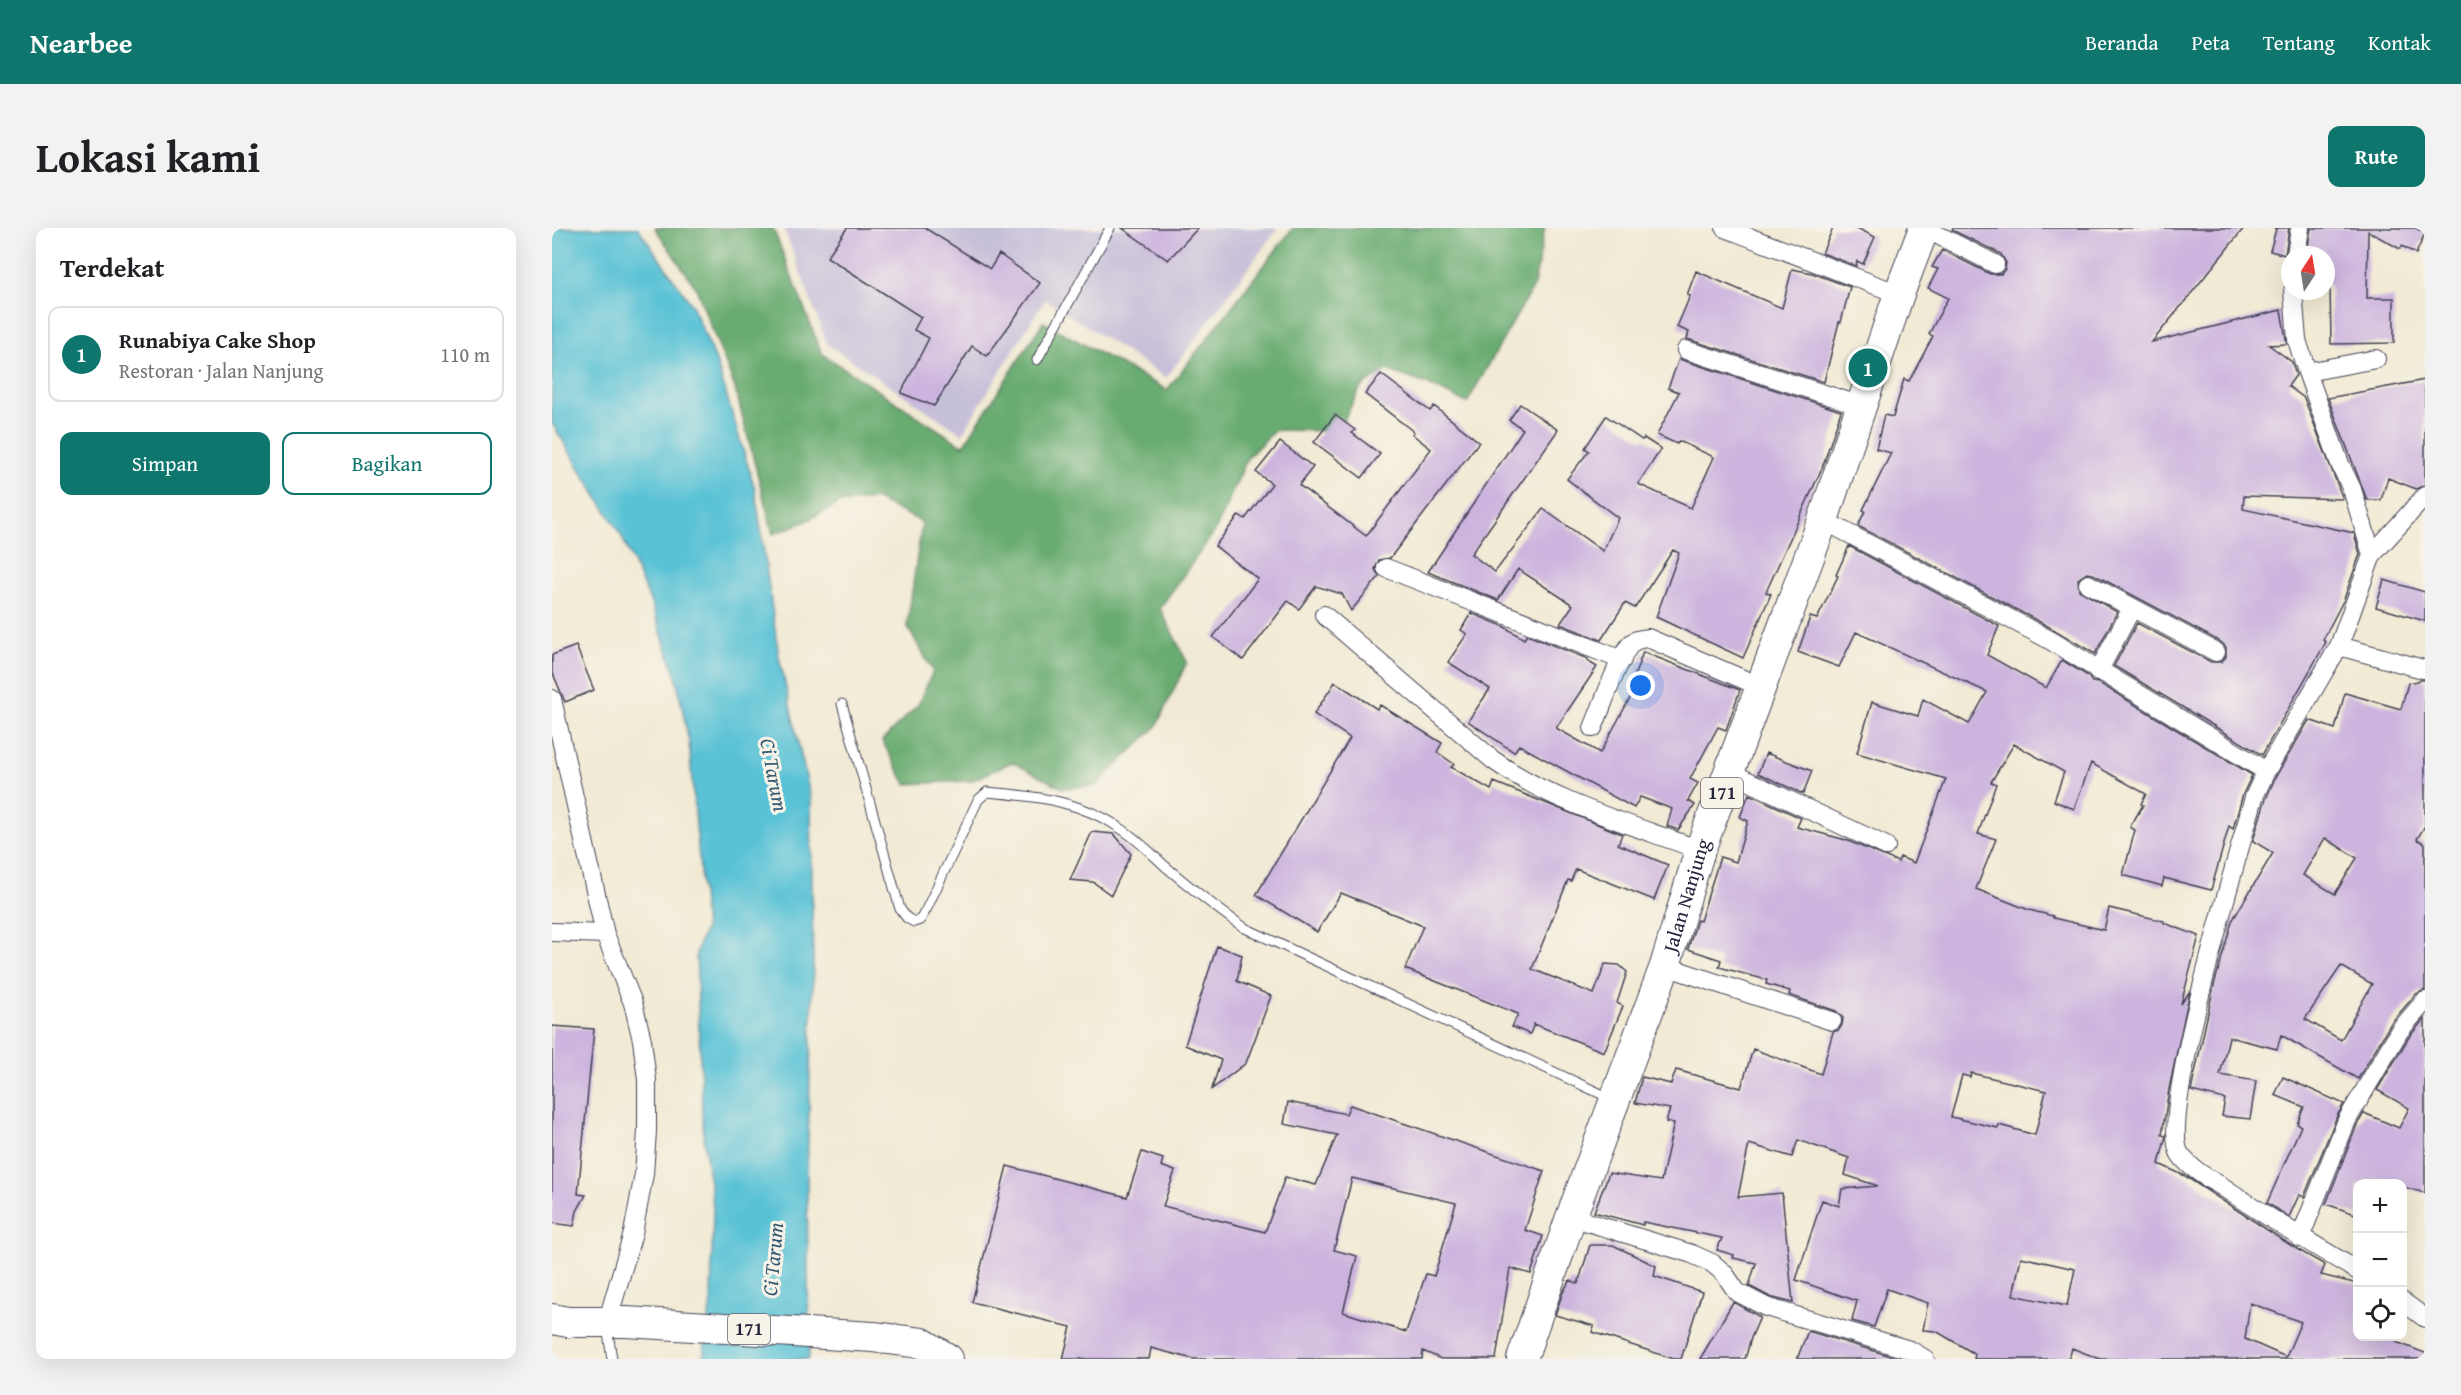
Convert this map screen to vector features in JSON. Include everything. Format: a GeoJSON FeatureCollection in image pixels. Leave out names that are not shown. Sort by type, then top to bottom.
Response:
{"type":"FeatureCollection","features":[{"type":"Feature","properties":{"kind":"main road","name":"Jalan Nanjung"},"geometry":{"type":"LineString","coordinates":[[1522,1359],[1571,1217],[1665,966],[1700,850],[1823,520],[1899,294],[1924,228]]}},
{"type":"Feature","properties":{"kind":"main road","name":"171"},"geometry":{"type":"LineString","coordinates":[[552,1319],[568,1322],[873,1337],[922,1343],[948,1359]]}},
{"type":"Feature","properties":{"kind":"street"},"geometry":{"type":"LineString","coordinates":[[1725,228],[1899,294]]}},
{"type":"Feature","properties":{"kind":"street"},"geometry":{"type":"LineString","coordinates":[[1924,228],[1995,264]]}},
{"type":"Feature","properties":{"kind":"street"},"geometry":{"type":"LineString","coordinates":[[2298,246],[2301,228]]}},
{"type":"Feature","properties":{"kind":"street"},"geometry":{"type":"LineString","coordinates":[[2294,300],[2297,340],[2340,464],[2352,489],[2372,555]]}},
{"type":"Feature","properties":{"kind":"street"},"geometry":{"type":"LineString","coordinates":[[1686,350],[1862,406]]}},
{"type":"Feature","properties":{"kind":"street"},"geometry":{"type":"LineString","coordinates":[[2307,372],[2376,359]]}},
{"type":"Feature","properties":{"kind":"street"},"geometry":{"type":"LineString","coordinates":[[2353,1268],[2300,1238],[2189,1163],[2180,1155],[2175,1137],[2186,1059],[2210,951],[2254,797],[2266,771],[2339,646],[2372,555],[2425,496]]}},
{"type":"Feature","properties":{"kind":"street"},"geometry":{"type":"LineString","coordinates":[[1823,520],[2048,639],[2098,672],[2266,771]]}},
{"type":"Feature","properties":{"kind":"street"},"geometry":{"type":"LineString","coordinates":[[1386,568],[1622,660]]}},
{"type":"Feature","properties":{"kind":"street"},"geometry":{"type":"LineString","coordinates":[[2088,584],[2216,652]]}},
{"type":"Feature","properties":{"kind":"street"},"geometry":{"type":"LineString","coordinates":[[2098,672],[2132,608]]}},
{"type":"Feature","properties":{"kind":"street"},"geometry":{"type":"LineString","coordinates":[[1324,615],[1484,752],[1518,778],[1567,802],[1700,850]]}},
{"type":"Feature","properties":{"kind":"street"},"geometry":{"type":"LineString","coordinates":[[1593,728],[1622,660],[1631,643],[1638,639],[1648,638],[1761,687]]}},
{"type":"Feature","properties":{"kind":"street"},"geometry":{"type":"LineString","coordinates":[[2339,646],[2423,669]]}},
{"type":"Feature","properties":{"kind":"street"},"geometry":{"type":"LineString","coordinates":[[552,699],[605,934],[633,1004],[642,1040],[647,1080],[644,1174],[616,1323]]}},
{"type":"Feature","properties":{"kind":"street"},"geometry":{"type":"LineString","coordinates":[[1730,772],[1886,846]]}},
{"type":"Feature","properties":{"kind":"street"},"geometry":{"type":"LineString","coordinates":[[552,932],[605,934]]}},
{"type":"Feature","properties":{"kind":"street"},"geometry":{"type":"LineString","coordinates":[[1665,966],[1832,1021]]}},
{"type":"Feature","properties":{"kind":"street"},"geometry":{"type":"LineString","coordinates":[[2300,1238],[2347,1120],[2400,1030],[2425,1001]]}},
{"type":"Feature","properties":{"kind":"street"},"geometry":{"type":"LineString","coordinates":[[1571,1217],[1692,1254],[1712,1263],[1724,1273],[1737,1292],[1766,1307],[1910,1350],[1925,1359]]}},
{"type":"Feature","properties":{"kind":"street"},"geometry":{"type":"LineString","coordinates":[[2407,1303],[2425,1318]]}},
{"type":"Feature","properties":{"kind":"lane"},"geometry":{"type":"LineString","coordinates":[[1037,360],[1110,228]]}},
{"type":"Feature","properties":{"kind":"lane"},"geometry":{"type":"LineString","coordinates":[[842,704],[900,909],[907,918],[914,922],[920,920],[926,910],[978,800],[987,792],[1036,796],[1061,802],[1093,813],[1123,830],[1210,904],[1245,928],[1616,1101]]}},
{"type":"Feature","properties":{"kind":"lane"},"geometry":{"type":"LineString","coordinates":[[612,1359],[616,1323]]}},
{"type":"Feature","properties":{"kind":"shaded area"},"geometry":{"type":"Polygon","coordinates":[[[784,228],[1278,228],[1166,378],[1045,299],[962,434],[827,344],[784,228]]]}},
{"type":"Feature","properties":{"kind":"green space"},"geometry":{"type":"Polygon","coordinates":[[[655,228],[773,228],[822,354],[963,446],[1043,322],[1167,390],[1293,228],[1545,228],[1534,285],[1467,403],[1429,385],[1387,370],[1361,387],[1338,431],[1275,430],[1248,457],[1215,531],[1160,608],[1187,662],[1156,727],[1095,786],[1062,788],[1012,762],[971,781],[906,784],[882,741],[918,705],[933,671],[907,626],[922,522],[875,499],[840,503],[804,522],[773,534],[735,388],[696,288],[655,228]]]}},
{"type":"Feature","properties":{"kind":"water","name":"Ci Tarum"},"geometry":{"type":"Polygon","coordinates":[[[552,228],[638,228],[692,305],[716,361],[755,489],[779,657],[811,799],[813,974],[807,1177],[809,1359],[703,1359],[711,1301],[713,1207],[703,1132],[696,952],[705,929],[689,743],[676,676],[651,603],[621,535],[552,423],[552,228]]]}},
{"type":"Feature","properties":{"kind":"building"},"geometry":{"type":"Polygon","coordinates":[[[847,228],[925,228],[990,269],[999,254],[1040,283],[987,356],[972,346],[934,406],[901,393],[929,338],[914,330],[921,317],[827,257],[847,228]]]}},
{"type":"Feature","properties":{"kind":"building"},"geometry":{"type":"Polygon","coordinates":[[[1122,228],[1198,228],[1168,260],[1122,228]]]}},
{"type":"Feature","properties":{"kind":"building"},"geometry":{"type":"Polygon","coordinates":[[[1833,228],[1857,228],[1875,237],[1863,264],[1857,261],[1856,266],[1822,253],[1833,228]]]}},
{"type":"Feature","properties":{"kind":"building"},"geometry":{"type":"Polygon","coordinates":[[[1953,228],[2244,228],[2152,342],[2281,310],[2287,344],[2269,345],[2292,362],[2296,375],[2288,386],[2304,398],[2343,499],[2244,496],[2243,509],[2354,533],[2360,554],[2344,599],[2323,640],[2326,642],[2262,755],[2114,666],[2137,623],[2211,662],[2221,662],[2226,657],[2226,647],[2221,642],[2093,574],[2087,573],[2078,579],[2079,590],[2117,612],[2095,654],[2053,629],[1858,526],[1865,511],[1863,510],[1891,453],[1876,449],[1884,415],[1893,417],[1904,379],[1909,381],[1933,336],[1929,334],[1948,298],[1928,288],[1938,269],[1932,267],[1942,250],[1990,274],[2001,274],[2005,269],[2006,263],[2001,254],[1952,230],[1953,228]]]}},
{"type":"Feature","properties":{"kind":"building"},"geometry":{"type":"Polygon","coordinates":[[[2274,228],[2289,228],[2286,246],[2281,246],[2281,254],[2270,251],[2276,229],[2274,228]]]}},
{"type":"Feature","properties":{"kind":"building"},"geometry":{"type":"Polygon","coordinates":[[[2311,228],[2416,228],[2425,233],[2416,254],[2402,246],[2400,249],[2368,231],[2367,298],[2394,298],[2394,343],[2331,344],[2330,300],[2335,300],[2335,246],[2308,246],[2311,228]]]}},
{"type":"Feature","properties":{"kind":"building"},"geometry":{"type":"Polygon","coordinates":[[[1792,269],[1812,273],[1850,287],[1824,382],[1687,339],[1689,332],[1677,327],[1690,296],[1687,295],[1696,271],[1782,308],[1792,269]]]}},
{"type":"Feature","properties":{"kind":"building"},"geometry":{"type":"Polygon","coordinates":[[[1679,359],[1841,411],[1822,468],[1766,592],[1771,594],[1743,658],[1656,617],[1679,553],[1673,550],[1635,608],[1625,603],[1601,640],[1560,624],[1573,605],[1518,569],[1498,600],[1428,572],[1523,429],[1509,420],[1520,404],[1558,430],[1471,554],[1495,572],[1543,509],[1603,551],[1618,518],[1567,479],[1589,451],[1585,448],[1606,416],[1642,440],[1644,438],[1661,449],[1638,484],[1691,508],[1714,457],[1679,441],[1677,444],[1657,435],[1679,392],[1668,388],[1679,359]]]}},
{"type":"Feature","properties":{"kind":"building"},"geometry":{"type":"Polygon","coordinates":[[[1381,374],[1430,411],[1434,406],[1479,442],[1390,558],[1379,560],[1375,569],[1379,577],[1351,611],[1342,594],[1316,586],[1299,609],[1288,601],[1243,660],[1213,637],[1258,579],[1215,546],[1239,515],[1245,519],[1272,484],[1256,472],[1280,442],[1313,467],[1299,485],[1366,536],[1431,449],[1412,434],[1414,432],[1365,394],[1381,374]]]}},
{"type":"Feature","properties":{"kind":"building"},"geometry":{"type":"Polygon","coordinates":[[[2425,380],[2425,485],[2416,489],[2388,478],[2381,500],[2367,500],[2328,398],[2425,380]]]}},
{"type":"Feature","properties":{"kind":"building"},"geometry":{"type":"Polygon","coordinates":[[[1335,415],[1355,430],[1352,433],[1380,454],[1362,478],[1314,442],[1335,415]]]}},
{"type":"Feature","properties":{"kind":"building"},"geometry":{"type":"Polygon","coordinates":[[[1849,546],[1999,626],[1987,655],[2046,688],[2062,660],[2088,676],[2092,682],[2099,683],[2252,775],[2243,794],[2233,829],[2229,826],[2211,890],[2164,878],[2162,886],[2123,875],[2135,830],[2130,827],[2143,805],[2141,804],[2146,794],[2091,763],[2074,809],[2054,801],[2064,772],[2014,744],[1991,782],[1996,784],[1978,834],[1996,839],[1976,889],[2029,910],[2053,916],[2053,918],[2104,930],[2109,908],[2164,921],[2164,923],[2199,936],[2181,1004],[2190,991],[2169,1089],[2162,1135],[2166,1136],[2159,1164],[2185,1176],[2325,1265],[2321,1275],[2353,1283],[2353,1341],[2396,1341],[2425,1353],[2425,1359],[2100,1359],[2072,1348],[2069,1359],[1974,1359],[1975,1354],[1936,1331],[1923,1330],[1928,1303],[1887,1289],[1874,1327],[1852,1321],[1857,1301],[1796,1280],[1822,1200],[1839,1206],[1842,1189],[1878,1186],[1845,1175],[1849,1158],[1798,1140],[1792,1157],[1749,1144],[1738,1197],[1782,1193],[1793,1303],[1770,1297],[1749,1286],[1756,1263],[1733,1258],[1734,1255],[1717,1250],[1722,1238],[1643,1222],[1643,1225],[1594,1212],[1609,1173],[1661,1181],[1674,1123],[1666,1122],[1670,1109],[1635,1103],[1642,1077],[1671,1084],[1676,1070],[1741,1088],[1753,1049],[1821,1074],[1833,1032],[1839,1030],[1842,1025],[1843,1018],[1836,1011],[1789,995],[1790,991],[1766,984],[1767,980],[1719,967],[1721,960],[1688,949],[1697,920],[1700,921],[1720,857],[1736,862],[1748,821],[1740,817],[1749,794],[1801,818],[1797,827],[1846,840],[1898,862],[1900,857],[1914,863],[1946,779],[1857,753],[1872,702],[1918,716],[1923,699],[1969,724],[1987,692],[1856,632],[1839,667],[1798,652],[1810,617],[1817,619],[1838,576],[1836,575],[1849,546]],[[1971,1073],[1970,1077],[1962,1075],[1951,1117],[1998,1128],[1999,1125],[2035,1135],[2046,1091],[1971,1073]],[[2021,1257],[2013,1295],[2067,1306],[2075,1269],[2021,1257]],[[2250,1303],[2245,1339],[2286,1357],[2301,1322],[2250,1303]]]}},
{"type":"Feature","properties":{"kind":"building"},"geometry":{"type":"Polygon","coordinates":[[[2384,580],[2425,592],[2425,621],[2376,607],[2384,580]]]}},
{"type":"Feature","properties":{"kind":"building"},"geometry":{"type":"Polygon","coordinates":[[[1471,613],[1503,626],[1524,639],[1527,635],[1588,659],[1587,661],[1597,667],[1556,728],[1600,753],[1636,687],[1631,685],[1643,652],[1740,690],[1726,730],[1718,727],[1690,779],[1698,783],[1688,801],[1695,805],[1678,830],[1667,826],[1672,809],[1640,797],[1634,808],[1519,745],[1514,752],[1468,721],[1490,689],[1448,662],[1467,634],[1461,630],[1471,613]]]}},
{"type":"Feature","properties":{"kind":"building"},"geometry":{"type":"Polygon","coordinates":[[[576,646],[594,690],[565,702],[552,671],[552,655],[576,646]]]}},
{"type":"Feature","properties":{"kind":"building"},"geometry":{"type":"Polygon","coordinates":[[[2425,680],[2425,826],[2417,839],[2425,844],[2425,990],[2416,994],[2391,1023],[2358,1079],[2281,1035],[2277,1049],[2229,1037],[2220,1075],[2256,1081],[2250,1119],[2222,1116],[2225,1099],[2191,1091],[2214,985],[2232,921],[2273,853],[2253,841],[2265,801],[2276,776],[2309,720],[2335,729],[2345,693],[2401,709],[2408,683],[2425,680]],[[2325,838],[2303,875],[2335,894],[2357,858],[2325,838]],[[2341,966],[2305,1019],[2341,1040],[2372,984],[2341,966]]]}},
{"type":"Feature","properties":{"kind":"building"},"geometry":{"type":"Polygon","coordinates":[[[1335,682],[1377,709],[1380,705],[1442,743],[1437,752],[1454,764],[1451,767],[1491,790],[1494,782],[1622,834],[1618,844],[1668,865],[1654,900],[1576,869],[1571,881],[1568,880],[1532,969],[1594,994],[1605,964],[1619,965],[1627,972],[1617,1003],[1623,1006],[1604,1052],[1534,1024],[1530,1034],[1512,1027],[1518,1014],[1405,969],[1423,926],[1341,893],[1317,932],[1256,895],[1350,738],[1314,714],[1335,682]]]}},
{"type":"Feature","properties":{"kind":"building"},"geometry":{"type":"Polygon","coordinates":[[[1766,753],[1812,771],[1803,794],[1758,773],[1766,753]]]}},
{"type":"Feature","properties":{"kind":"building"},"geometry":{"type":"Polygon","coordinates":[[[1092,832],[1114,834],[1131,854],[1111,895],[1093,882],[1070,880],[1092,832]]]}},
{"type":"Feature","properties":{"kind":"building"},"geometry":{"type":"Polygon","coordinates":[[[1217,946],[1242,955],[1237,981],[1271,996],[1246,1063],[1212,1089],[1221,1060],[1185,1045],[1217,946]]]}},
{"type":"Feature","properties":{"kind":"building"},"geometry":{"type":"Polygon","coordinates":[[[2425,1018],[2425,1193],[2407,1188],[2407,1179],[2353,1179],[2353,1213],[2326,1204],[2357,1125],[2364,1113],[2399,1128],[2409,1108],[2377,1090],[2409,1037],[2425,1018]]]}},
{"type":"Feature","properties":{"kind":"building"},"geometry":{"type":"Polygon","coordinates":[[[552,1026],[594,1029],[578,1194],[586,1195],[577,1211],[574,1226],[552,1223],[552,1026]]]}},
{"type":"Feature","properties":{"kind":"building"},"geometry":{"type":"Polygon","coordinates":[[[2283,1077],[2344,1104],[2304,1197],[2299,1195],[2289,1217],[2267,1203],[2301,1126],[2297,1124],[2304,1107],[2275,1095],[2283,1077]]]}},
{"type":"Feature","properties":{"kind":"building"},"geometry":{"type":"Polygon","coordinates":[[[1288,1102],[1346,1114],[1350,1105],[1544,1171],[1525,1230],[1543,1236],[1531,1274],[1510,1268],[1496,1359],[1441,1359],[1423,1351],[1422,1359],[1193,1359],[1151,1348],[1149,1359],[1063,1359],[1071,1327],[972,1302],[1007,1166],[1127,1197],[1142,1152],[1163,1159],[1161,1166],[1175,1171],[1163,1206],[1265,1232],[1285,1177],[1316,1185],[1337,1135],[1284,1124],[1288,1102]],[[1352,1178],[1334,1250],[1357,1256],[1343,1312],[1406,1332],[1426,1274],[1434,1276],[1456,1203],[1352,1178]]]}},
{"type":"Feature","properties":{"kind":"building"},"geometry":{"type":"Polygon","coordinates":[[[1590,1245],[1613,1245],[1656,1266],[1654,1276],[1702,1292],[1681,1359],[1674,1359],[1592,1332],[1594,1326],[1555,1315],[1570,1280],[1578,1284],[1590,1245]]]}},
{"type":"Feature","properties":{"kind":"building"},"geometry":{"type":"Polygon","coordinates":[[[1733,1302],[1760,1317],[1745,1359],[1700,1359],[1733,1302]]]}},
{"type":"Feature","properties":{"kind":"building"},"geometry":{"type":"Polygon","coordinates":[[[1808,1331],[1901,1359],[1797,1359],[1808,1331]]]}},
{"type":"Feature","properties":{"kind":"place","name":"Runabiya Cake Shop"},"geometry":{"type":"Point","coordinates":[1868,368]}}]}
